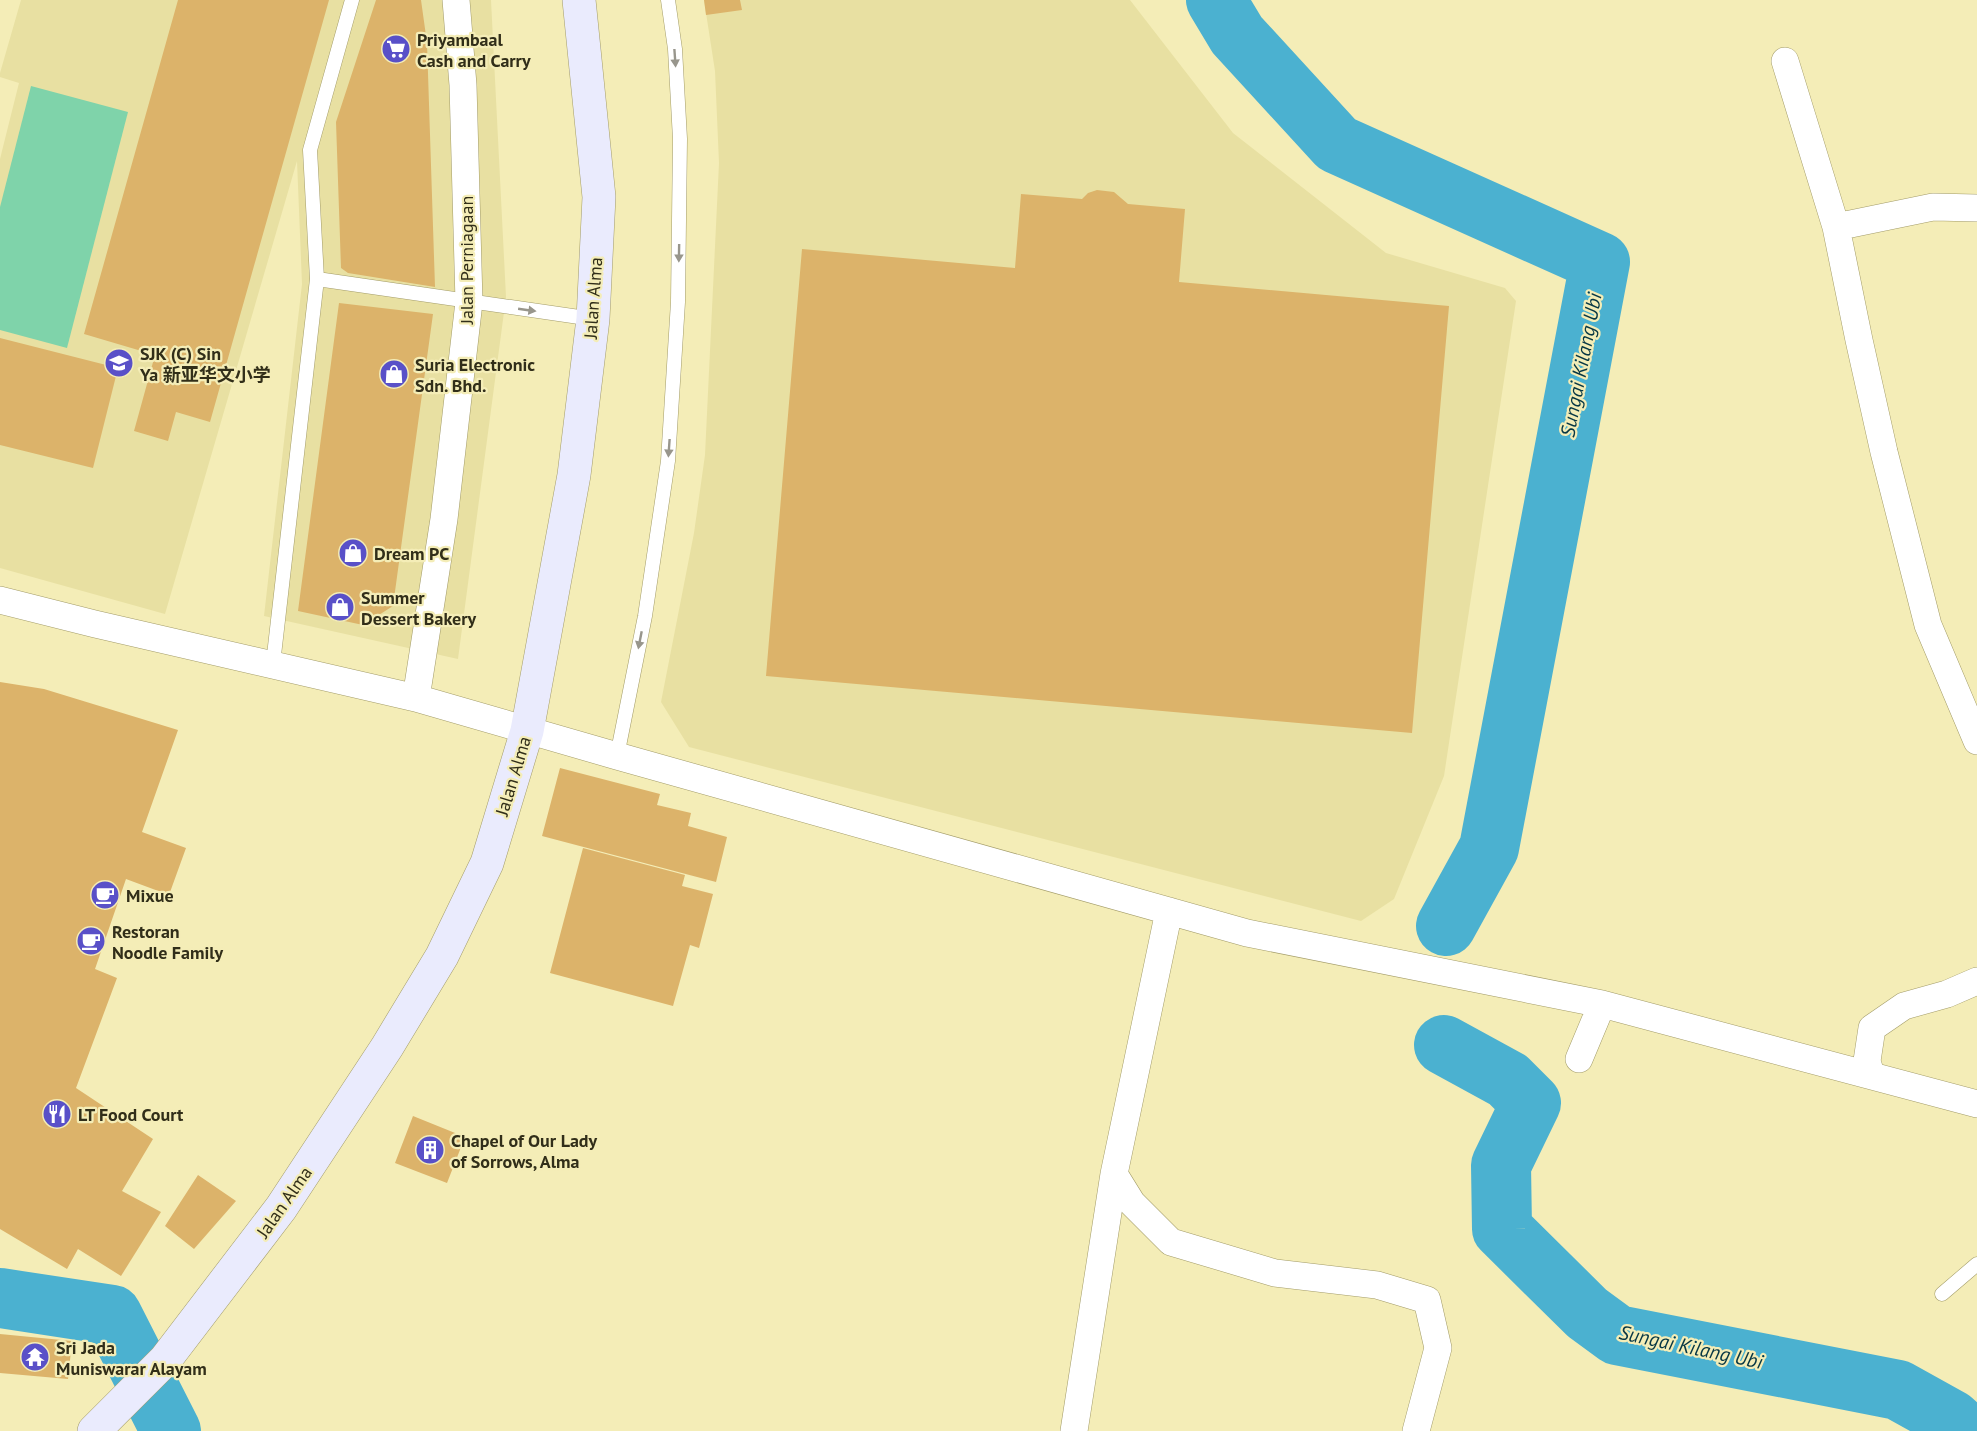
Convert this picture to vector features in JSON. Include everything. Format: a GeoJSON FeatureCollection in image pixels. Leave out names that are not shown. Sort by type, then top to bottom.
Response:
{"type":"FeatureCollection","features":[{"type":"Feature","properties":{"kind":"main road","name":"Jalan Alma"},"geometry":{"type":"LineString","coordinates":[[104,1420],[165,1360],[281,1208],[387,1047],[442,956],[487,863],[527,731],[574,475],[593,319],[599,197],[579,0]]}},
{"type":"Feature","properties":{"kind":"street","name":"Jalan Perniagaan"},"geometry":{"type":"LineString","coordinates":[[416,698],[444,519],[469,302],[463,85],[456,0]]}},
{"type":"Feature","properties":{"kind":"street"},"geometry":{"type":"LineString","coordinates":[[1785,61],[1836,227],[1884,452],[1928,625],[1977,741]]}},
{"type":"Feature","properties":{"kind":"street"},"geometry":{"type":"LineString","coordinates":[[1836,227],[1933,207],[1977,208]]}},
{"type":"Feature","properties":{"kind":"street"},"geometry":{"type":"LineString","coordinates":[[0,600],[416,698],[1247,933],[1602,1004],[1977,1104]]}},
{"type":"Feature","properties":{"kind":"street"},"geometry":{"type":"LineString","coordinates":[[1074,1431],[1114,1174],[1169,911]]}},
{"type":"Feature","properties":{"kind":"street"},"geometry":{"type":"LineString","coordinates":[[1871,1075],[1867,1061],[1872,1028],[1904,1006],[1947,994],[1977,981]]}},
{"type":"Feature","properties":{"kind":"street"},"geometry":{"type":"LineString","coordinates":[[1579,1059],[1602,1004]]}},
{"type":"Feature","properties":{"kind":"street"},"geometry":{"type":"LineString","coordinates":[[1114,1174],[1132,1203],[1171,1242],[1275,1273],[1377,1285],[1427,1300],[1438,1348],[1416,1431]]}},
{"type":"Feature","properties":{"kind":"lane"},"geometry":{"type":"LineString","coordinates":[[273,664],[317,279],[310,150],[352,0]]}},
{"type":"Feature","properties":{"kind":"lane"},"geometry":{"type":"LineString","coordinates":[[617,756],[645,616],[668,461],[678,302],[680,139],[675,50],[668,0]]}},
{"type":"Feature","properties":{"kind":"lane"},"geometry":{"type":"LineString","coordinates":[[317,279],[593,319]]}},
{"type":"Feature","properties":{"kind":"lane"},"geometry":{"type":"LineString","coordinates":[[1942,1294],[1977,1264]]}},
{"type":"Feature","properties":{"kind":"shaded area"},"geometry":{"type":"Polygon","coordinates":[[[21,0],[491,0],[506,297],[458,659],[264,616],[302,284],[297,161],[165,614],[0,568],[0,159],[19,83],[0,77],[0,73],[21,0]]]}},
{"type":"Feature","properties":{"kind":"shaded area"},"geometry":{"type":"Polygon","coordinates":[[[704,0],[1130,0],[1233,133],[1386,253],[1505,288],[1516,301],[1444,776],[1394,899],[1361,921],[689,747],[661,702],[694,533],[705,455],[719,163],[715,71],[704,0]]]}},
{"type":"Feature","properties":{"kind":"green space"},"geometry":{"type":"Polygon","coordinates":[[[31,86],[128,112],[67,348],[0,330],[0,207],[31,86]]]}},
{"type":"Feature","properties":{"kind":"building"},"geometry":{"type":"Polygon","coordinates":[[[178,0],[329,0],[210,422],[176,412],[168,441],[134,431],[155,355],[84,334],[178,0]]]}},
{"type":"Feature","properties":{"kind":"building"},"geometry":{"type":"Polygon","coordinates":[[[376,0],[421,0],[427,43],[435,287],[348,273],[341,268],[336,122],[376,0]]]}},
{"type":"Feature","properties":{"kind":"building"},"geometry":{"type":"Polygon","coordinates":[[[704,0],[740,0],[742,10],[706,15],[704,0]]]}},
{"type":"Feature","properties":{"kind":"building"},"geometry":{"type":"Polygon","coordinates":[[[1097,190],[1114,192],[1128,204],[1185,209],[1179,282],[1449,306],[1412,733],[766,676],[802,249],[1015,268],[1021,194],[1082,199],[1088,193],[1097,190]]]}},
{"type":"Feature","properties":{"kind":"building"},"geometry":{"type":"Polygon","coordinates":[[[339,303],[433,314],[393,606],[363,625],[298,611],[339,303]]]}},
{"type":"Feature","properties":{"kind":"building"},"geometry":{"type":"Polygon","coordinates":[[[0,338],[118,368],[93,468],[0,445],[0,338]]]}},
{"type":"Feature","properties":{"kind":"building"},"geometry":{"type":"Polygon","coordinates":[[[0,682],[44,689],[178,730],[142,832],[186,848],[169,895],[126,879],[95,969],[117,978],[76,1088],[153,1139],[122,1191],[161,1212],[121,1276],[78,1249],[67,1269],[0,1229],[0,682]]]}},
{"type":"Feature","properties":{"kind":"building"},"geometry":{"type":"Polygon","coordinates":[[[560,768],[660,794],[657,805],[691,813],[688,826],[727,837],[716,882],[542,836],[560,768]]]}},
{"type":"Feature","properties":{"kind":"building"},"geometry":{"type":"Polygon","coordinates":[[[583,848],[685,875],[682,886],[713,894],[699,948],[690,945],[673,1006],[550,973],[583,848]]]}},
{"type":"Feature","properties":{"kind":"building","name":"Chapel of Our Lady of Sorrows, Alma"},"geometry":{"type":"Polygon","coordinates":[[[413,1116],[465,1137],[447,1183],[395,1163],[413,1116]]]}},
{"type":"Feature","properties":{"kind":"building"},"geometry":{"type":"Polygon","coordinates":[[[198,1175],[236,1201],[194,1249],[165,1226],[198,1175]]]}},
{"type":"Feature","properties":{"kind":"building","name":"Sri Jada Muniswarar Alayam"},"geometry":{"type":"Polygon","coordinates":[[[0,1334],[72,1341],[68,1379],[0,1373],[0,1334]]]}},
{"type":"Feature","properties":{"kind":"waterway","name":"Sungai Kilang Ubi"},"geometry":{"type":"LineString","coordinates":[[1216,0],[1237,35],[1337,144],[1600,262],[1489,848],[1446,926]]}},
{"type":"Feature","properties":{"kind":"waterway","name":"Sungai Kilang Ubi"},"geometry":{"type":"LineString","coordinates":[[1444,1045],[1508,1080],[1531,1103],[1501,1165],[1502,1229],[1587,1313],[1617,1335],[1898,1390],[1952,1420],[1964,1431]]}},
{"type":"Feature","properties":{"kind":"waterway"},"geometry":{"type":"LineString","coordinates":[[0,1298],[112,1315],[171,1431]]}},
{"type":"Feature","properties":{"kind":"place","name":"Priyambaal Cash and Carry"},"geometry":{"type":"Point","coordinates":[396,49]}},
{"type":"Feature","properties":{"kind":"place","name":"SJK (C) Sin Ya 新亚华文小学"},"geometry":{"type":"Point","coordinates":[119,363]}},
{"type":"Feature","properties":{"kind":"place","name":"Suria Electronic Sdn. Bhd."},"geometry":{"type":"Point","coordinates":[394,374]}},
{"type":"Feature","properties":{"kind":"place","name":"Dream PC"},"geometry":{"type":"Point","coordinates":[353,553]}},
{"type":"Feature","properties":{"kind":"place","name":"Summer Dessert Bakery"},"geometry":{"type":"Point","coordinates":[340,607]}},
{"type":"Feature","properties":{"kind":"place","name":"Mixue"},"geometry":{"type":"Point","coordinates":[105,895]}},
{"type":"Feature","properties":{"kind":"place","name":"Restoran Noodle Family"},"geometry":{"type":"Point","coordinates":[91,941]}},
{"type":"Feature","properties":{"kind":"place","name":"LT Food Court"},"geometry":{"type":"Point","coordinates":[57,1114]}},
{"type":"Feature","properties":{"kind":"place","name":"Chapel of Our Lady of Sorrows, Alma"},"geometry":{"type":"Point","coordinates":[430,1150]}},
{"type":"Feature","properties":{"kind":"place","name":"Sri Jada Muniswarar Alayam"},"geometry":{"type":"Point","coordinates":[35,1357]}}]}
